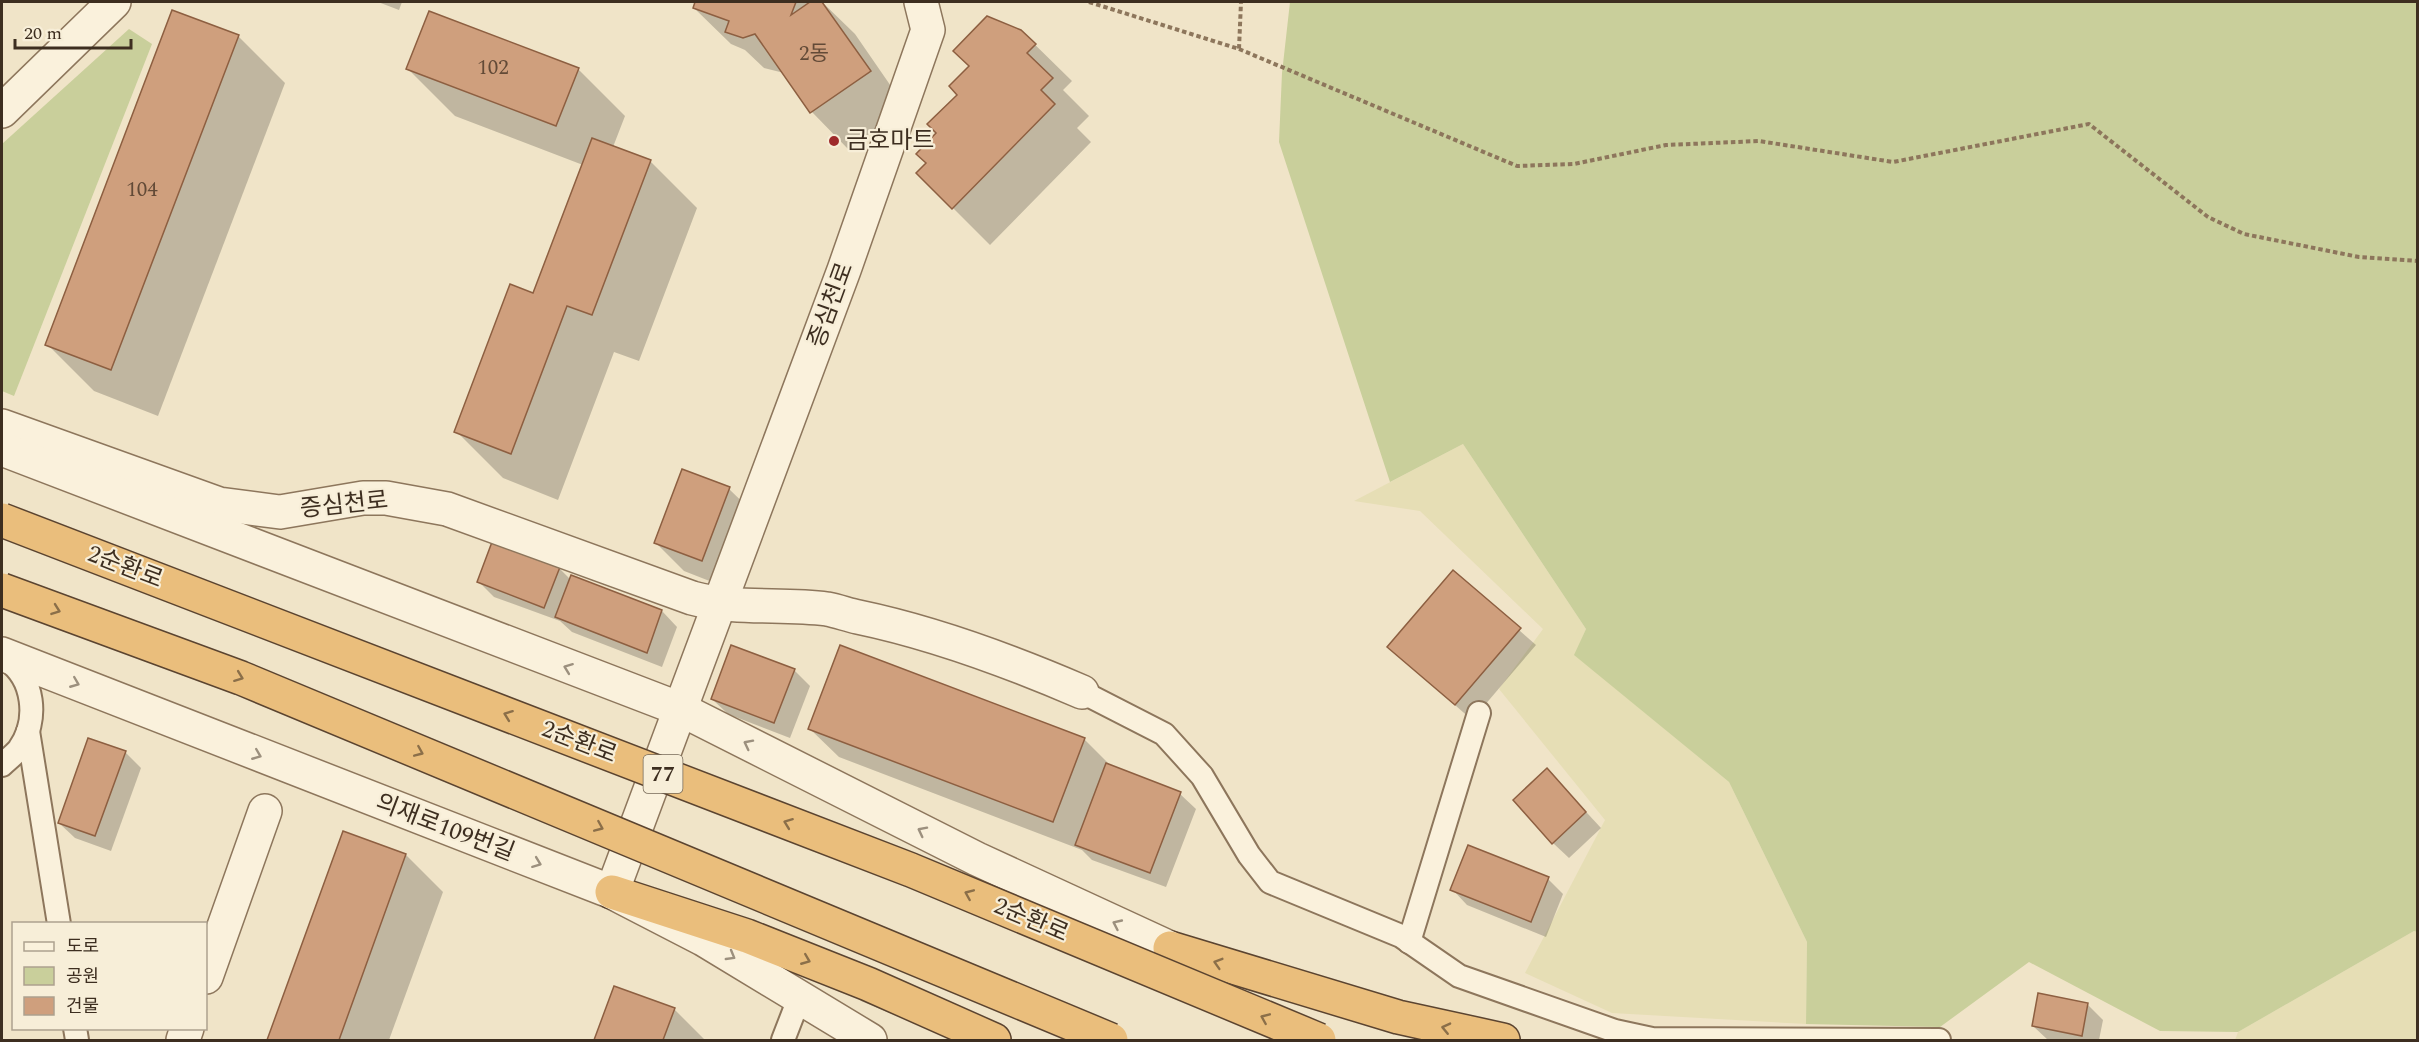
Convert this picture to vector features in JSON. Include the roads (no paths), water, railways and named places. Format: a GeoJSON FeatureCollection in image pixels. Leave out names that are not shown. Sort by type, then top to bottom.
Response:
{"type":"FeatureCollection","features":[{"type":"Feature","properties":{"kind":"highway","name":"2순환로"},"geometry":{"type":"LineString","coordinates":[[2,520],[911,870],[1319,1041]]}},
{"type":"Feature","properties":{"kind":"highway"},"geometry":{"type":"LineString","coordinates":[[2,590],[241,678],[1110,1041]]}},
{"type":"Feature","properties":{"kind":"highway"},"geometry":{"type":"LineString","coordinates":[[612,892],[747,936],[868,984],[994,1041]]}},
{"type":"Feature","properties":{"kind":"highway"},"geometry":{"type":"LineString","coordinates":[[1170,948],[1398,1017],[1503,1041]]}},
{"type":"Feature","properties":{"kind":"street"},"geometry":{"type":"LineString","coordinates":[[2,111],[114,2]]}},
{"type":"Feature","properties":{"kind":"street","name":"증심천로"},"geometry":{"type":"LineString","coordinates":[[612,892],[844,270],[927,30],[921,2]]}},
{"type":"Feature","properties":{"kind":"street","name":"증심천로"},"geometry":{"type":"LineString","coordinates":[[2,426],[219,504],[280,512],[363,498],[386,498],[447,509],[692,598],[720,606],[793,606],[830,610],[885,622],[1026,668],[1082,692]]}},
{"type":"Feature","properties":{"kind":"street"},"geometry":{"type":"LineString","coordinates":[[2,449],[680,709],[977,859],[1170,948]]}},
{"type":"Feature","properties":{"kind":"street","name":"의재로109번길"},"geometry":{"type":"LineString","coordinates":[[2,655],[612,892],[703,939],[800,996],[870,1041]]}},
{"type":"Feature","properties":{"kind":"street"},"geometry":{"type":"LineString","coordinates":[[207,974],[265,811]]}},
{"type":"Feature","properties":{"kind":"lane"},"geometry":{"type":"LineString","coordinates":[[2,655],[22,676],[30,693],[32,712],[28,731],[18,750],[2,765]]}},
{"type":"Feature","properties":{"kind":"lane"},"geometry":{"type":"LineString","coordinates":[[1082,692],[1164,734],[1202,776],[1250,855],[1270,882],[1401,936],[1460,976],[1615,1031],[1652,1038],[1939,1041]]}},
{"type":"Feature","properties":{"kind":"lane"},"geometry":{"type":"LineString","coordinates":[[1409,942],[1479,713]]}},
{"type":"Feature","properties":{"kind":"lane"},"geometry":{"type":"LineString","coordinates":[[28,731],[60,922]]}},
{"type":"Feature","properties":{"kind":"lane"},"geometry":{"type":"LineString","coordinates":[[783,1041],[800,996]]}},
{"type":"Feature","properties":{"kind":"place","name":"금호마트"},"geometry":{"type":"Point","coordinates":[834,141]}}]}
